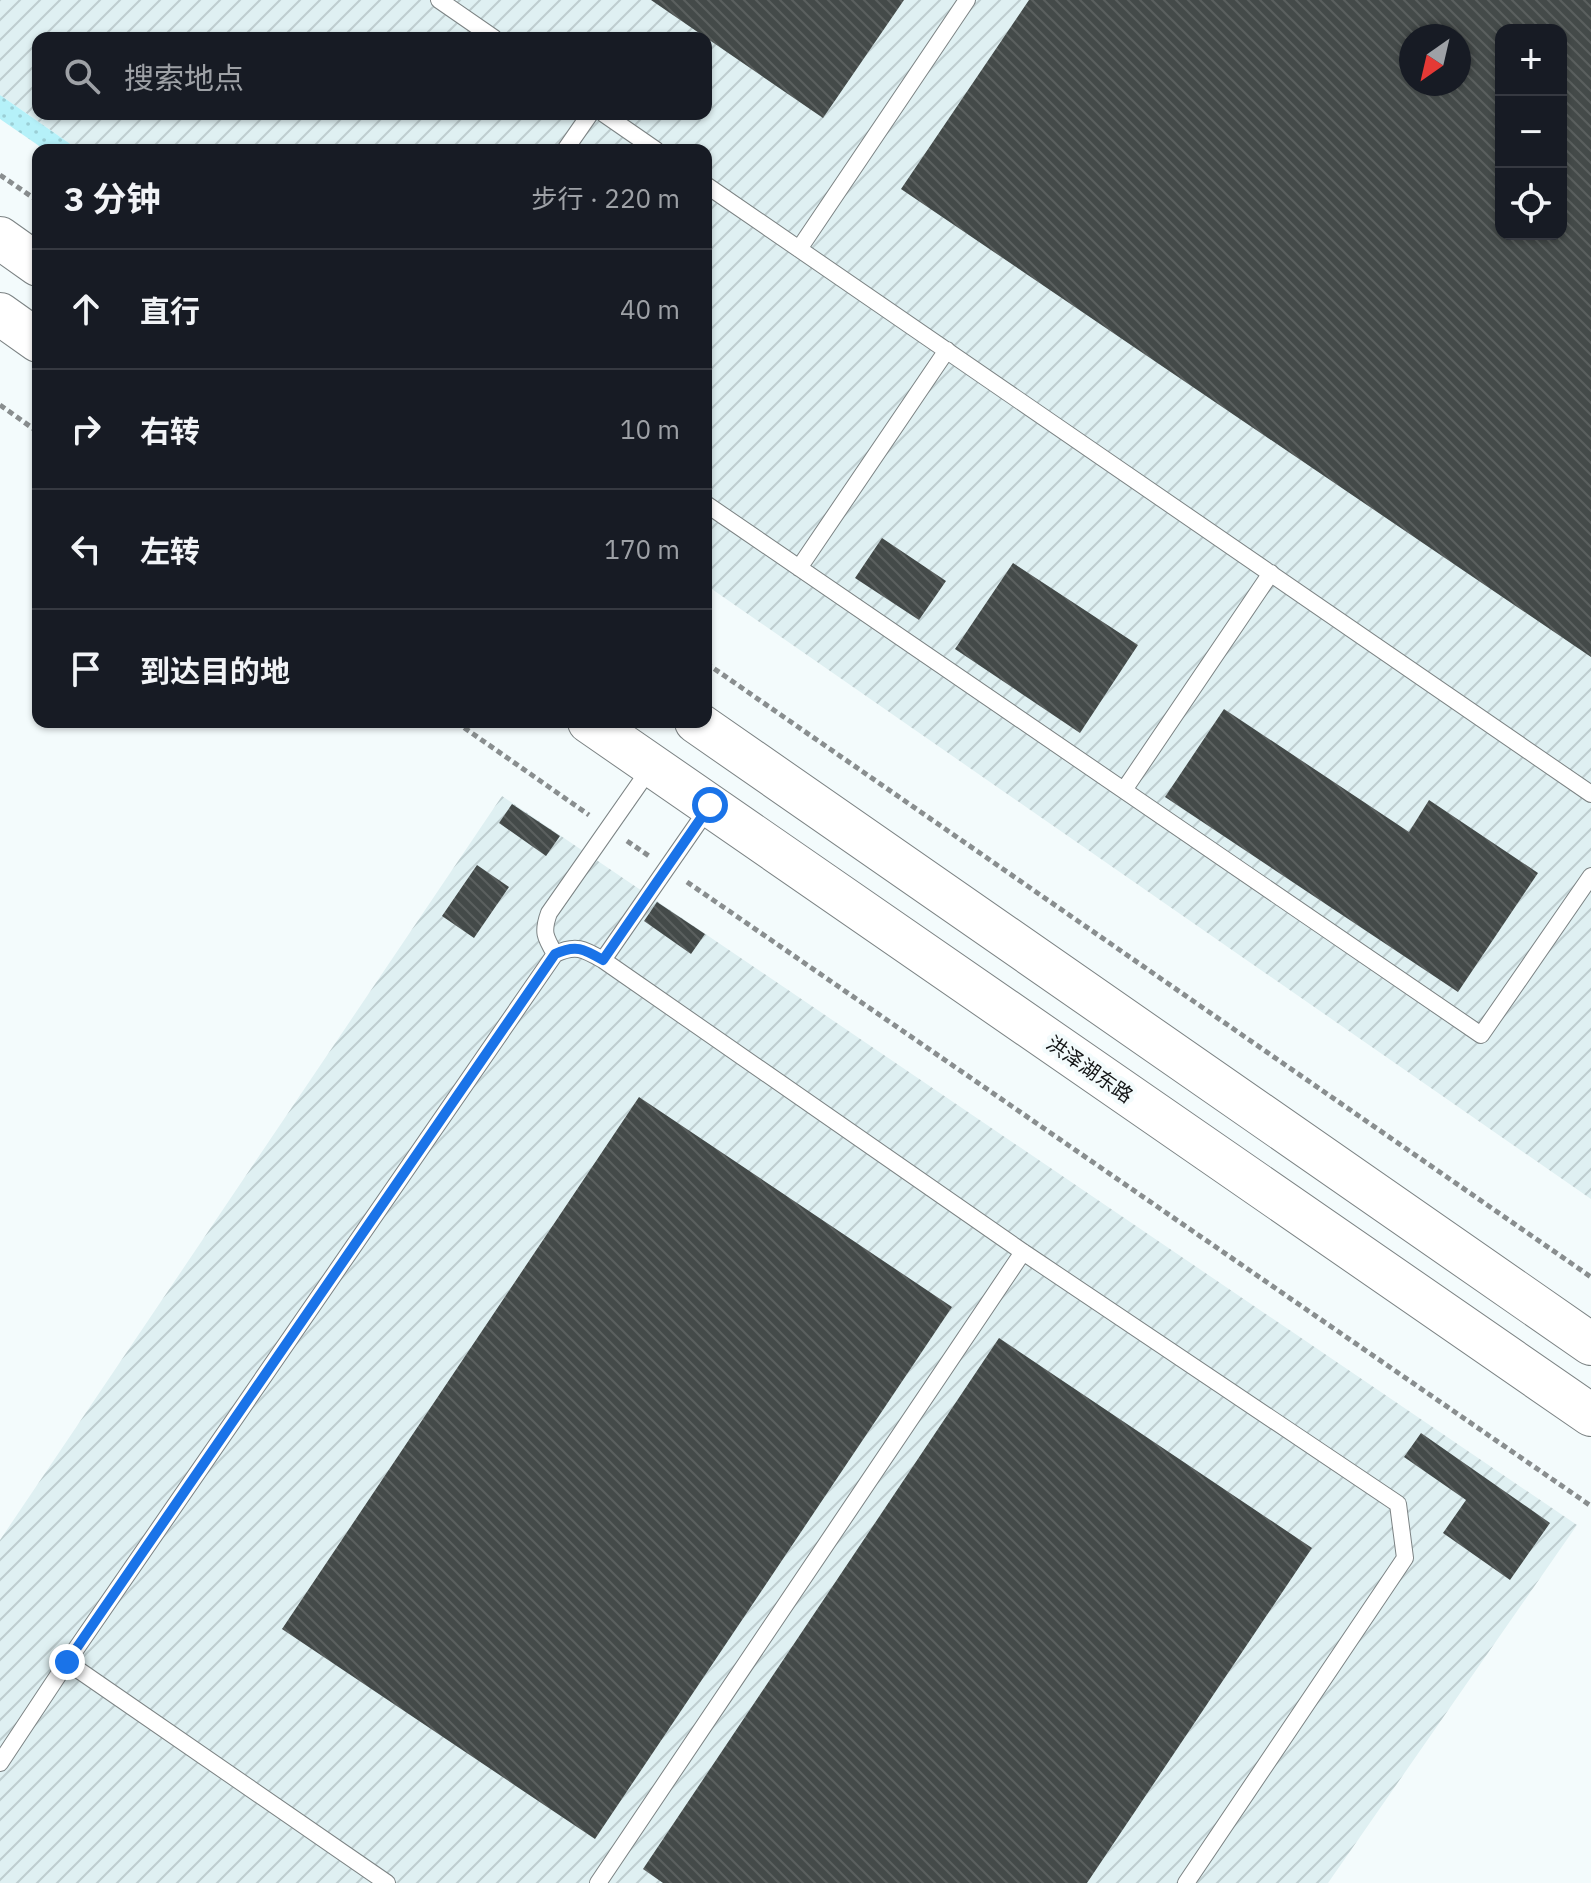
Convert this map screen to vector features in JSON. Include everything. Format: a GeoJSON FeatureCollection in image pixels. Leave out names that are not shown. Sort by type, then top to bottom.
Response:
{"type":"FeatureCollection","features":[{"type":"Feature","properties":{"kind":"street"},"geometry":{"type":"LineString","coordinates":[[0,238],[32,261]]}},
{"type":"Feature","properties":{"kind":"street"},"geometry":{"type":"LineString","coordinates":[[0,314],[32,337]]}},
{"type":"Feature","properties":{"kind":"street","name":"洪泽湖东路"},"geometry":{"type":"LineString","coordinates":[[598,728],[1591,1415]]}},
{"type":"Feature","properties":{"kind":"street"},"geometry":{"type":"LineString","coordinates":[[705,728],[1591,1344]]}},
{"type":"Feature","properties":{"kind":"lane"},"geometry":{"type":"LineString","coordinates":[[439,0],[485,32]]}},
{"type":"Feature","properties":{"kind":"lane"},"geometry":{"type":"LineString","coordinates":[[799,249],[967,0]]}},
{"type":"Feature","properties":{"kind":"lane"},"geometry":{"type":"LineString","coordinates":[[569,144],[586,120]]}},
{"type":"Feature","properties":{"kind":"lane"},"geometry":{"type":"LineString","coordinates":[[613,120],[647,144]]}},
{"type":"Feature","properties":{"kind":"lane"},"geometry":{"type":"LineString","coordinates":[[712,189],[1591,794]]}},
{"type":"Feature","properties":{"kind":"lane"},"geometry":{"type":"LineString","coordinates":[[799,568],[947,350]]}},
{"type":"Feature","properties":{"kind":"lane"},"geometry":{"type":"LineString","coordinates":[[712,508],[1481,1035],[1591,876]]}},
{"type":"Feature","properties":{"kind":"lane"},"geometry":{"type":"LineString","coordinates":[[1124,790],[1271,573]]}},
{"type":"Feature","properties":{"kind":"lane"},"geometry":{"type":"LineString","coordinates":[[555,954],[545,938],[544,925],[549,913],[652,766]]}},
{"type":"Feature","properties":{"kind":"lane"},"geometry":{"type":"LineString","coordinates":[[603,960],[710,805]]}},
{"type":"Feature","properties":{"kind":"lane"},"geometry":{"type":"LineString","coordinates":[[0,1763],[555,954],[566,948],[576,948],[603,960],[1023,1252],[1398,1504],[1405,1558],[1186,1883]]}},
{"type":"Feature","properties":{"kind":"lane"},"geometry":{"type":"LineString","coordinates":[[598,1883],[1023,1252]]}},
{"type":"Feature","properties":{"kind":"lane"},"geometry":{"type":"LineString","coordinates":[[67,1662],[387,1883]]}},
{"type":"Feature","properties":{"kind":"path"},"geometry":{"type":"LineString","coordinates":[[0,175],[32,197]]}},
{"type":"Feature","properties":{"kind":"path"},"geometry":{"type":"LineString","coordinates":[[0,405],[32,428]]}},
{"type":"Feature","properties":{"kind":"path"},"geometry":{"type":"LineString","coordinates":[[712,667],[1591,1277]]}},
{"type":"Feature","properties":{"kind":"path"},"geometry":{"type":"LineString","coordinates":[[465,728],[1591,1506]]}},
{"type":"Feature","properties":{"kind":"shaded area"},"geometry":{"type":"Polygon","coordinates":[[[0,0],[1591,0],[1591,1199],[712,589],[712,144],[70,144],[36,120],[712,120],[712,32],[32,32],[32,117],[0,95],[0,0]]]}},
{"type":"Feature","properties":{"kind":"shaded area"},"geometry":{"type":"Polygon","coordinates":[[[0,95],[70,144],[36,144],[0,119],[0,95]]]}},
{"type":"Feature","properties":{"kind":"shaded area"},"geometry":{"type":"Polygon","coordinates":[[[502,796],[1577,1525],[1328,1883],[0,1883],[0,1540],[502,796]]]}},
{"type":"Feature","properties":{"kind":"building"},"geometry":{"type":"Polygon","coordinates":[[[651,0],[904,0],[823,118],[712,42],[712,32],[698,32],[651,0]]]}},
{"type":"Feature","properties":{"kind":"building"},"geometry":{"type":"Polygon","coordinates":[[[1029,0],[1591,0],[1591,657],[901,189],[1029,0]]]}},
{"type":"Feature","properties":{"kind":"building"},"geometry":{"type":"Polygon","coordinates":[[[882,538],[946,581],[919,620],[855,578],[882,538]]]}},
{"type":"Feature","properties":{"kind":"building"},"geometry":{"type":"Polygon","coordinates":[[[1013,563],[1138,645],[1080,733],[955,649],[1013,563]]]}},
{"type":"Feature","properties":{"kind":"building"},"geometry":{"type":"Polygon","coordinates":[[[1224,709],[1409,832],[1429,800],[1538,873],[1458,992],[1165,797],[1224,709]]]}},
{"type":"Feature","properties":{"kind":"building"},"geometry":{"type":"Polygon","coordinates":[[[512,804],[560,836],[546,856],[499,823],[512,804]]]}},
{"type":"Feature","properties":{"kind":"building"},"geometry":{"type":"Polygon","coordinates":[[[477,865],[509,887],[474,938],[442,916],[477,865]]]}},
{"type":"Feature","properties":{"kind":"building"},"geometry":{"type":"Polygon","coordinates":[[[657,902],[705,934],[691,954],[644,921],[657,902]]]}},
{"type":"Feature","properties":{"kind":"building"},"geometry":{"type":"Polygon","coordinates":[[[639,1097],[952,1307],[595,1839],[282,1629],[639,1097]]]}},
{"type":"Feature","properties":{"kind":"building"},"geometry":{"type":"Polygon","coordinates":[[[999,1338],[1312,1548],[1087,1883],[663,1883],[643,1869],[999,1338]]]}},
{"type":"Feature","properties":{"kind":"building"},"geometry":{"type":"Polygon","coordinates":[[[1421,1433],[1550,1523],[1510,1580],[1443,1533],[1466,1500],[1404,1457],[1421,1433]]]}},
{"type":"Feature","properties":{"kind":"route"},"geometry":{"type":"LineString","coordinates":[[67,1662],[555,954],[566,948],[576,948],[603,960],[710,805]]}}]}
